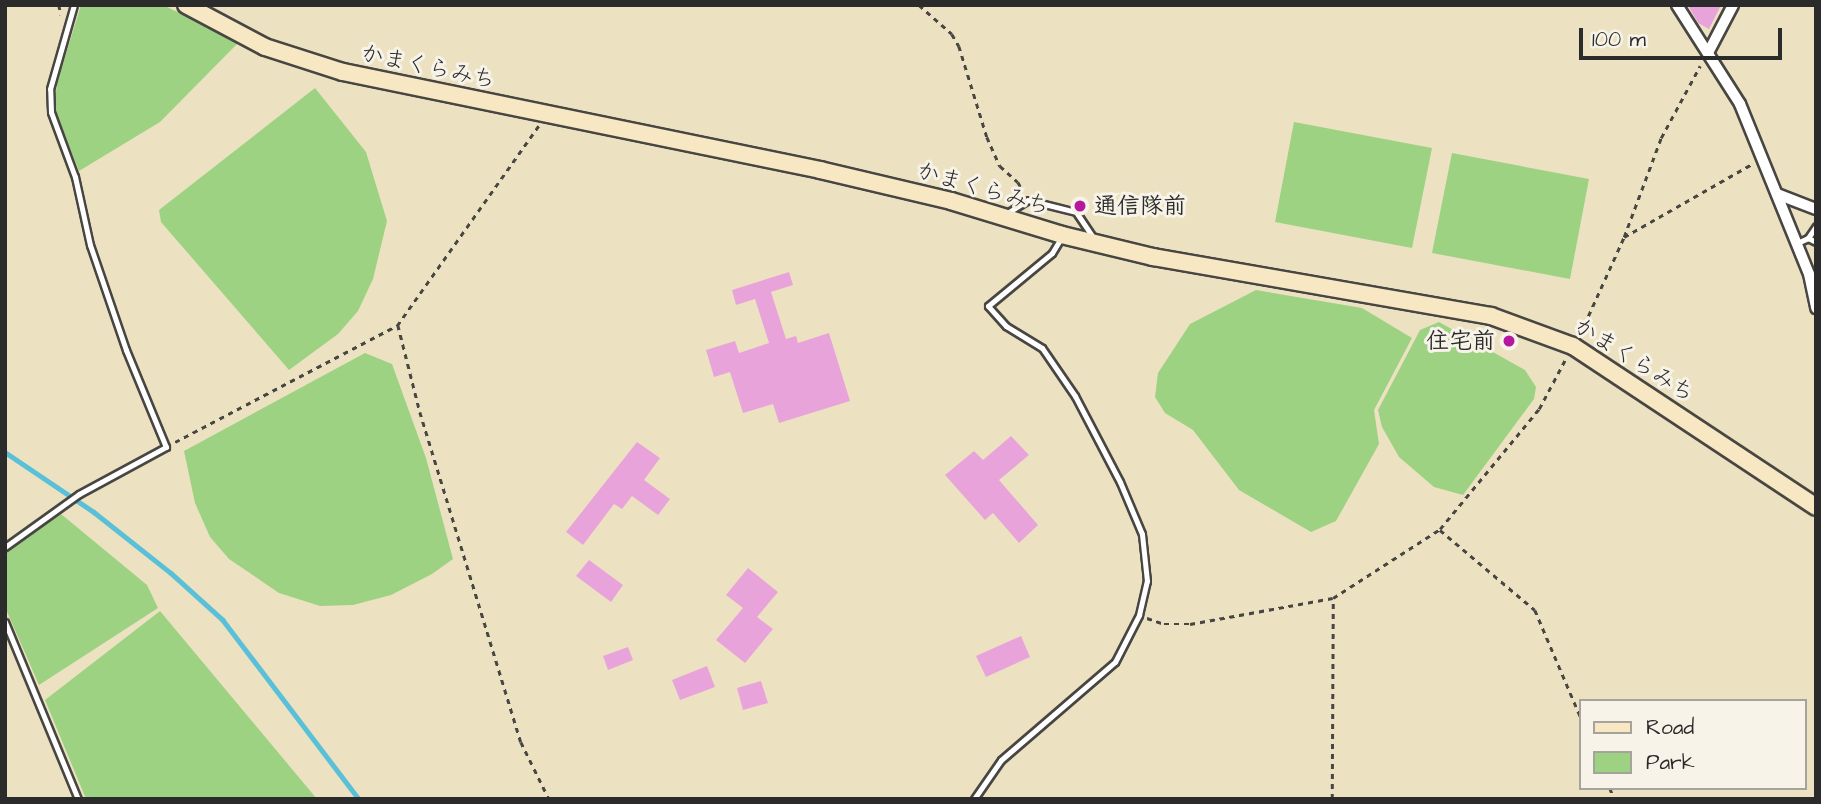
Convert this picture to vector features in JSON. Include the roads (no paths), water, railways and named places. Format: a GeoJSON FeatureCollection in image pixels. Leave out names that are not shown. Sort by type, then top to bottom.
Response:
{"type":"FeatureCollection","features":[{"type":"Feature","properties":{"kind":"main road","name":"かまくらみち"},"geometry":{"type":"LineString","coordinates":[[186,5],[265,47],[309,64],[820,170],[951,201],[1098,244],[1211,268],[1491,316],[1573,346],[1816,507]]}},
{"type":"Feature","properties":{"kind":"street"},"geometry":{"type":"LineString","coordinates":[[1677,5],[1709,51],[1740,104],[1797,243],[1816,308]]}},
{"type":"Feature","properties":{"kind":"street"},"geometry":{"type":"LineString","coordinates":[[1709,51],[1733,5]]}},
{"type":"Feature","properties":{"kind":"street"},"geometry":{"type":"LineString","coordinates":[[1777,194],[1816,209]]}},
{"type":"Feature","properties":{"kind":"lane"},"geometry":{"type":"LineString","coordinates":[[5,547],[79,494],[166,447],[126,350],[90,245],[75,177],[51,111],[50,89],[74,5]]}},
{"type":"Feature","properties":{"kind":"lane"},"geometry":{"type":"LineString","coordinates":[[1002,216],[1028,200],[1076,212],[1098,244]]}},
{"type":"Feature","properties":{"kind":"lane"},"geometry":{"type":"LineString","coordinates":[[1797,243],[1808,238],[1816,226]]}},
{"type":"Feature","properties":{"kind":"lane"},"geometry":{"type":"LineString","coordinates":[[974,799],[1001,760],[1110,667],[1122,651],[1139,615],[1147,581],[1146,550],[1120,482],[1074,396],[1046,353],[1006,326],[988,306],[1052,253],[1062,235]]}},
{"type":"Feature","properties":{"kind":"lane"},"geometry":{"type":"LineString","coordinates":[[1808,238],[1816,242]]}},
{"type":"Feature","properties":{"kind":"lane"},"geometry":{"type":"LineString","coordinates":[[5,622],[78,799]]}},
{"type":"Feature","properties":{"kind":"waterway"},"geometry":{"type":"LineString","coordinates":[[5,452],[94,512],[171,573],[223,620],[359,799]]}},
{"type":"Feature","properties":{"kind":"place","name":"通信隊前"},"geometry":{"type":"Point","coordinates":[1080,206]}},
{"type":"Feature","properties":{"kind":"place","name":"住宅前"},"geometry":{"type":"Point","coordinates":[1509,341]}}]}
